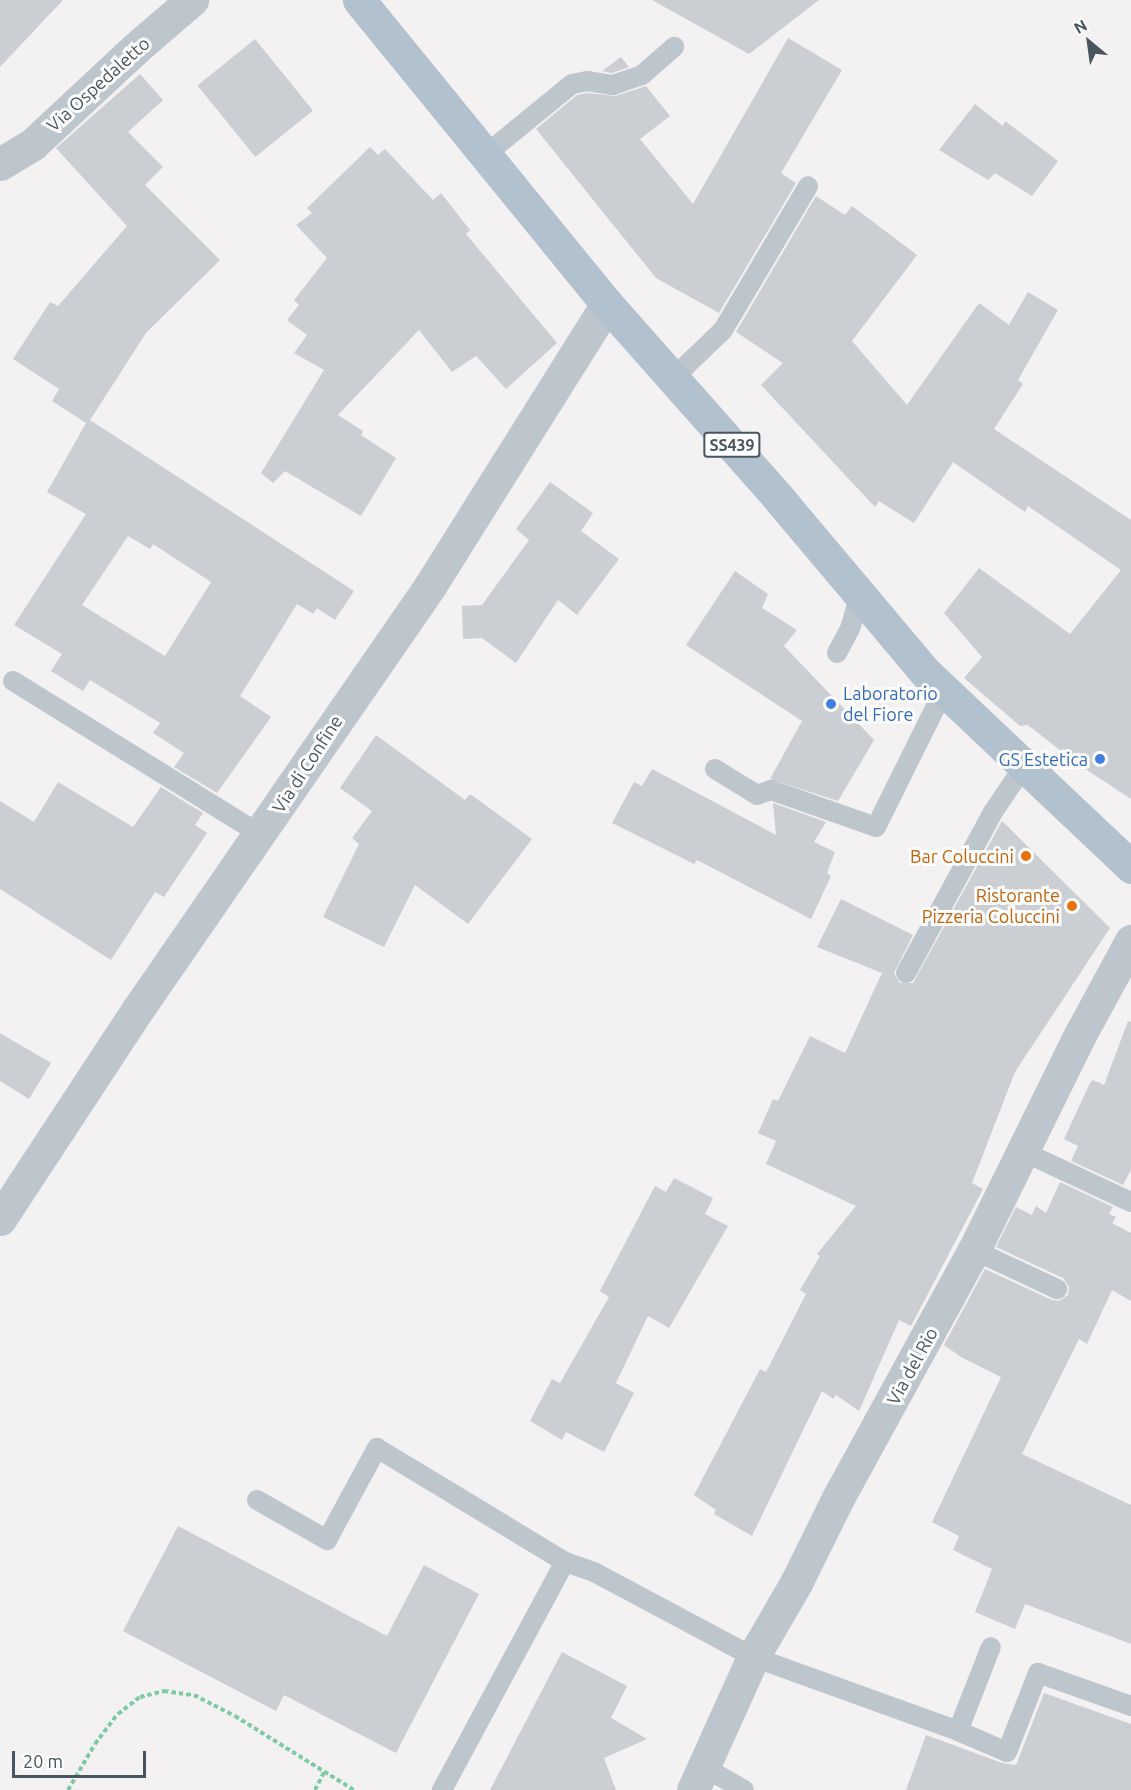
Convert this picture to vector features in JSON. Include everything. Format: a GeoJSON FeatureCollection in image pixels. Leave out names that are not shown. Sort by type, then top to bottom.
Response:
{"type":"FeatureCollection","features":[{"type":"Feature","properties":{"kind":"main road","name":"SS439"},"geometry":{"type":"LineString","coordinates":[[359,0],[608,304],[925,672],[1131,867]]}},
{"type":"Feature","properties":{"kind":"street","name":"Via Ospedaletto"},"geometry":{"type":"LineString","coordinates":[[0,164],[33,144],[136,48],[192,0]]}},
{"type":"Feature","properties":{"kind":"street","name":"Via di Confine"},"geometry":{"type":"LineString","coordinates":[[0,1219],[138,1009],[260,834],[372,666],[430,586],[608,304]]}},
{"type":"Feature","properties":{"kind":"street","name":"Via del Rio"},"geometry":{"type":"LineString","coordinates":[[697,1778],[753,1657],[796,1583],[838,1498],[974,1250],[1022,1150],[1131,941]]}},
{"type":"Feature","properties":{"kind":"lane"},"geometry":{"type":"LineString","coordinates":[[485,155],[572,84],[587,81],[613,85],[642,75],[674,47]]}},
{"type":"Feature","properties":{"kind":"lane"},"geometry":{"type":"LineString","coordinates":[[673,378],[723,330],[808,186]]}},
{"type":"Feature","properties":{"kind":"lane"},"geometry":{"type":"LineString","coordinates":[[837,653],[850,629],[860,594]]}},
{"type":"Feature","properties":{"kind":"lane"},"geometry":{"type":"LineString","coordinates":[[14,681],[260,834]]}},
{"type":"Feature","properties":{"kind":"lane"},"geometry":{"type":"LineString","coordinates":[[715,769],[758,795],[771,790],[876,827],[944,690]]}},
{"type":"Feature","properties":{"kind":"lane"},"geometry":{"type":"LineString","coordinates":[[906,973],[993,812],[1024,766]]}},
{"type":"Feature","properties":{"kind":"lane"},"geometry":{"type":"LineString","coordinates":[[1022,1150],[1131,1202]]}},
{"type":"Feature","properties":{"kind":"lane"},"geometry":{"type":"LineString","coordinates":[[974,1250],[1057,1289]]}},
{"type":"Feature","properties":{"kind":"lane"},"geometry":{"type":"LineString","coordinates":[[257,1500],[327,1540],[377,1448],[565,1562],[594,1572],[753,1657],[957,1731],[1007,1752],[1038,1673],[1131,1706]]}},
{"type":"Feature","properties":{"kind":"lane"},"geometry":{"type":"LineString","coordinates":[[442,1790],[565,1562]]}},
{"type":"Feature","properties":{"kind":"lane"},"geometry":{"type":"LineString","coordinates":[[957,1731],[991,1647]]}},
{"type":"Feature","properties":{"kind":"lane"},"geometry":{"type":"LineString","coordinates":[[697,1778],[744,1790]]}},
{"type":"Feature","properties":{"kind":"path"},"geometry":{"type":"LineString","coordinates":[[68,1790],[94,1744],[118,1714],[140,1697],[164,1691],[194,1695],[235,1716],[354,1790]]}},
{"type":"Feature","properties":{"kind":"path"},"geometry":{"type":"LineString","coordinates":[[315,1790],[324,1772]]}},
{"type":"Feature","properties":{"kind":"building"},"geometry":{"type":"Polygon","coordinates":[[[0,0],[63,0],[0,67],[0,0]]]}},
{"type":"Feature","properties":{"kind":"building"},"geometry":{"type":"Polygon","coordinates":[[[652,0],[819,0],[749,54],[652,0]]]}},
{"type":"Feature","properties":{"kind":"building"},"geometry":{"type":"Polygon","coordinates":[[[788,38],[842,70],[781,173],[796,183],[719,313],[656,278],[536,129],[577,95],[587,93],[616,96],[646,86],[670,116],[640,139],[693,204],[788,38]]]}},
{"type":"Feature","properties":{"kind":"building"},"geometry":{"type":"Polygon","coordinates":[[[255,39],[313,110],[255,157],[197,86],[255,39]]]}},
{"type":"Feature","properties":{"kind":"building"},"geometry":{"type":"Polygon","coordinates":[[[621,57],[629,67],[612,73],[602,71],[621,57]]]}},
{"type":"Feature","properties":{"kind":"building"},"geometry":{"type":"Polygon","coordinates":[[[140,74],[163,100],[128,132],[163,167],[145,185],[220,260],[146,333],[90,420],[354,591],[335,620],[317,608],[313,614],[297,604],[240,696],[271,717],[217,793],[174,767],[184,753],[153,733],[160,723],[90,680],[83,691],[51,671],[62,654],[14,625],[86,514],[47,492],[86,423],[52,401],[59,389],[13,359],[50,302],[58,306],[127,226],[56,148],[140,74]],[[128,536],[82,605],[165,656],[211,582],[153,544],[150,549],[128,536]]]}},
{"type":"Feature","properties":{"kind":"building"},"geometry":{"type":"Polygon","coordinates":[[[975,104],[1003,126],[1005,121],[1058,161],[1032,196],[995,173],[988,180],[939,150],[975,104]]]}},
{"type":"Feature","properties":{"kind":"building"},"geometry":{"type":"Polygon","coordinates":[[[370,147],[378,155],[385,149],[433,200],[441,193],[470,230],[466,234],[557,343],[506,389],[476,356],[452,372],[419,330],[338,415],[363,431],[361,435],[396,458],[361,516],[285,471],[273,483],[261,473],[324,370],[294,353],[307,335],[287,320],[299,305],[294,300],[327,258],[296,225],[312,213],[307,208],[370,147]]]}},
{"type":"Feature","properties":{"kind":"building"},"geometry":{"type":"Polygon","coordinates":[[[816,196],[845,215],[852,206],[917,255],[852,341],[907,405],[979,303],[1009,325],[1028,292],[1058,310],[1018,380],[1023,384],[994,429],[1131,520],[1131,799],[1075,762],[1028,725],[1020,726],[964,678],[982,657],[944,613],[979,568],[1070,634],[1121,570],[1028,506],[1025,512],[953,462],[914,523],[879,501],[875,507],[761,385],[783,363],[736,332],[816,196]]]}},
{"type":"Feature","properties":{"kind":"building"},"geometry":{"type":"Polygon","coordinates":[[[550,482],[593,513],[581,531],[619,559],[577,615],[558,600],[516,663],[482,638],[463,639],[462,606],[482,605],[529,540],[516,529],[550,482]]]}},
{"type":"Feature","properties":{"kind":"building"},"geometry":{"type":"Polygon","coordinates":[[[735,571],[768,594],[762,608],[797,630],[784,646],[874,740],[838,801],[770,779],[802,721],[686,645],[735,571]]]}},
{"type":"Feature","properties":{"kind":"building"},"geometry":{"type":"Polygon","coordinates":[[[376,735],[465,800],[470,794],[532,839],[468,924],[415,885],[384,947],[323,917],[359,844],[352,838],[372,811],[340,788],[376,735]]]}},
{"type":"Feature","properties":{"kind":"building"},"geometry":{"type":"Polygon","coordinates":[[[652,769],[776,835],[773,803],[826,822],[814,842],[835,852],[827,873],[831,876],[811,919],[697,860],[694,864],[612,823],[634,782],[642,786],[652,769]]]}},
{"type":"Feature","properties":{"kind":"building"},"geometry":{"type":"Polygon","coordinates":[[[58,782],[133,827],[161,787],[203,813],[195,825],[207,833],[164,897],[155,892],[111,960],[0,889],[0,801],[34,822],[58,782]]]}},
{"type":"Feature","properties":{"kind":"building"},"geometry":{"type":"Polygon","coordinates":[[[1002,821],[1110,928],[1015,1072],[972,1183],[983,1189],[911,1326],[899,1320],[859,1411],[836,1395],[833,1399],[822,1391],[752,1536],[714,1514],[716,1510],[694,1495],[760,1369],[766,1372],[806,1294],[800,1290],[820,1256],[817,1254],[856,1206],[766,1164],[776,1141],[758,1133],[773,1099],[778,1101],[810,1036],[845,1053],[882,973],[817,947],[841,899],[913,935],[894,973],[900,983],[913,983],[1002,821]]]}},
{"type":"Feature","properties":{"kind":"building"},"geometry":{"type":"Polygon","coordinates":[[[1128,1021],[1131,1022],[1131,1170],[1123,1185],[1071,1161],[1078,1146],[1064,1139],[1090,1083],[1093,1080],[1104,1085],[1128,1021]]]}},
{"type":"Feature","properties":{"kind":"building"},"geometry":{"type":"Polygon","coordinates":[[[0,1033],[51,1063],[29,1099],[0,1081],[0,1033]]]}},
{"type":"Feature","properties":{"kind":"building"},"geometry":{"type":"Polygon","coordinates":[[[674,1178],[713,1198],[705,1214],[728,1226],[669,1328],[648,1316],[616,1383],[634,1393],[604,1452],[566,1432],[562,1440],[530,1421],[552,1379],[560,1383],[609,1297],[600,1291],[655,1186],[666,1192],[674,1178]]]}},
{"type":"Feature","properties":{"kind":"building"},"geometry":{"type":"Polygon","coordinates":[[[1060,1182],[1113,1207],[1109,1214],[1116,1217],[1112,1223],[1131,1233],[1131,1301],[1112,1290],[1087,1344],[1079,1339],[1022,1454],[1131,1505],[1131,1644],[1025,1604],[1015,1629],[975,1612],[992,1569],[953,1550],[959,1536],[932,1522],[1001,1377],[961,1357],[944,1345],[985,1269],[1052,1300],[1059,1301],[1068,1295],[1069,1287],[1063,1278],[996,1247],[1016,1207],[1032,1215],[1036,1206],[1046,1213],[1060,1182]]]}},
{"type":"Feature","properties":{"kind":"building"},"geometry":{"type":"Polygon","coordinates":[[[178,1526],[387,1636],[424,1565],[479,1594],[396,1753],[284,1695],[276,1711],[123,1631],[178,1526]]]}},
{"type":"Feature","properties":{"kind":"building"},"geometry":{"type":"Polygon","coordinates":[[[562,1652],[627,1686],[611,1718],[647,1739],[604,1758],[616,1790],[490,1790],[562,1652]]]}},
{"type":"Feature","properties":{"kind":"building"},"geometry":{"type":"Polygon","coordinates":[[[1044,1693],[1131,1724],[1131,1790],[906,1790],[926,1735],[1002,1763],[1016,1765],[1044,1693]]]}},
{"type":"Feature","properties":{"kind":"place","name":"Laboratorio del Fiore"},"geometry":{"type":"Point","coordinates":[831,704]}},
{"type":"Feature","properties":{"kind":"place","name":"GS Estetica"},"geometry":{"type":"Point","coordinates":[1100,759]}},
{"type":"Feature","properties":{"kind":"place","name":"Bar Coluccini"},"geometry":{"type":"Point","coordinates":[1026,856]}},
{"type":"Feature","properties":{"kind":"place","name":"Ristorante Pizzeria Coluccini"},"geometry":{"type":"Point","coordinates":[1072,906]}}]}
